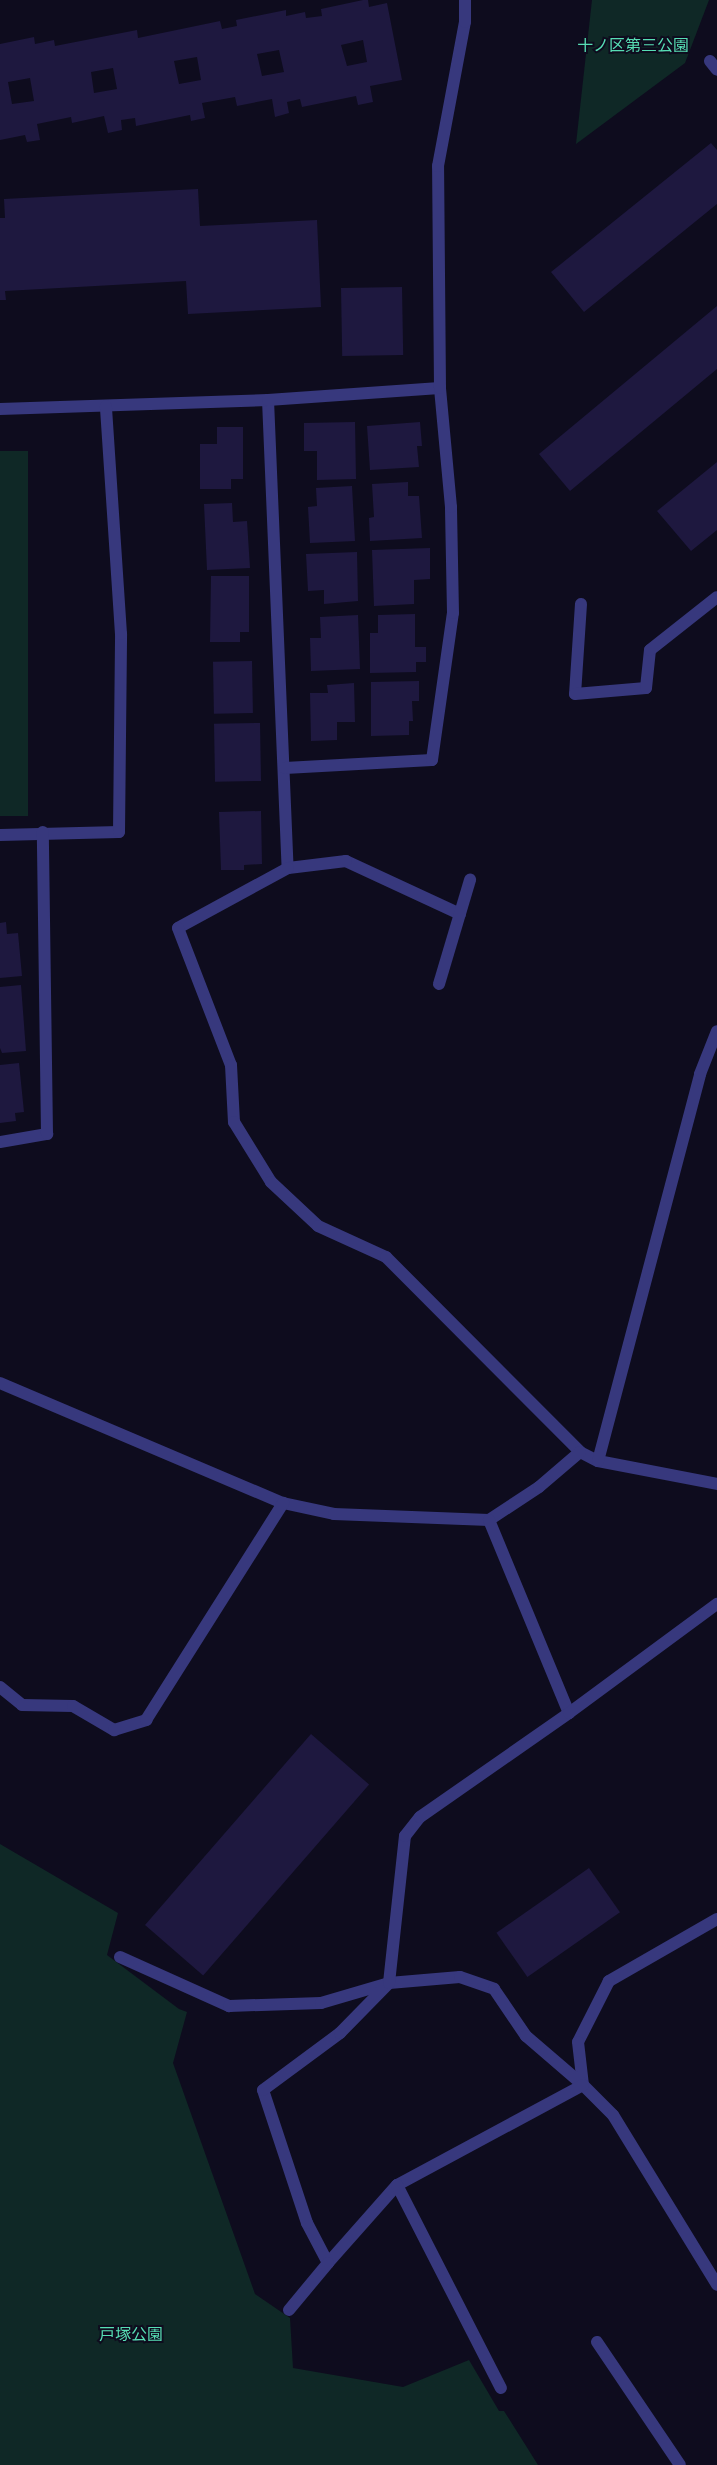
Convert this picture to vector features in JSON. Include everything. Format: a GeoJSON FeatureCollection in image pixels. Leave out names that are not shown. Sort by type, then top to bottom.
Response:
{"type":"FeatureCollection","features":[{"type":"Feature","properties":{"kind":"street"},"geometry":{"type":"LineString","coordinates":[[285,768],[432,760],[453,613],[451,507],[440,388],[438,166],[465,22],[464,0]]}},
{"type":"Feature","properties":{"kind":"street"},"geometry":{"type":"LineString","coordinates":[[0,409],[268,400],[440,388]]}},
{"type":"Feature","properties":{"kind":"street"},"geometry":{"type":"LineString","coordinates":[[268,400],[288,868]]}},
{"type":"Feature","properties":{"kind":"street"},"geometry":{"type":"LineString","coordinates":[[0,835],[43,832],[119,832],[121,634],[106,406]]}},
{"type":"Feature","properties":{"kind":"street"},"geometry":{"type":"LineString","coordinates":[[581,604],[575,694],[646,688],[650,650],[717,597]]}},
{"type":"Feature","properties":{"kind":"street"},"geometry":{"type":"LineString","coordinates":[[0,1142],[47,1134],[43,832]]}},
{"type":"Feature","properties":{"kind":"street"},"geometry":{"type":"LineString","coordinates":[[460,914],[346,861],[288,868],[178,928],[231,1065],[234,1122],[271,1182],[318,1226],[386,1256],[580,1452],[598,1461],[717,1484]]}},
{"type":"Feature","properties":{"kind":"street"},"geometry":{"type":"LineString","coordinates":[[439,984],[470,880]]}},
{"type":"Feature","properties":{"kind":"street"},"geometry":{"type":"LineString","coordinates":[[598,1461],[700,1074],[717,1032]]}},
{"type":"Feature","properties":{"kind":"street"},"geometry":{"type":"LineString","coordinates":[[0,1382],[283,1503],[334,1514],[489,1520],[539,1487],[580,1452]]}},
{"type":"Feature","properties":{"kind":"street"},"geometry":{"type":"LineString","coordinates":[[0,1687],[22,1705],[73,1706],[114,1730],[146,1720],[283,1503]]}},
{"type":"Feature","properties":{"kind":"street"},"geometry":{"type":"LineString","coordinates":[[489,1520],[569,1714]]}},
{"type":"Feature","properties":{"kind":"street"},"geometry":{"type":"LineString","coordinates":[[328,2263],[307,2223],[263,2090],[340,2033],[389,1983],[404,1836],[420,1817],[569,1714],[717,1604]]}},
{"type":"Feature","properties":{"kind":"street"},"geometry":{"type":"LineString","coordinates":[[584,2085],[578,2042],[609,1982],[717,1919]]}},
{"type":"Feature","properties":{"kind":"street"},"geometry":{"type":"LineString","coordinates":[[120,1957],[229,2006],[321,2003],[389,1983],[460,1977],[494,1989],[526,2036],[584,2085],[613,2115],[717,2285]]}},
{"type":"Feature","properties":{"kind":"street"},"geometry":{"type":"LineString","coordinates":[[289,2310],[397,2185],[584,2085]]}},
{"type":"Feature","properties":{"kind":"street"},"geometry":{"type":"LineString","coordinates":[[397,2185],[501,2388]]}},
{"type":"Feature","properties":{"kind":"street"},"geometry":{"type":"LineString","coordinates":[[597,2342],[680,2465]]}},
{"type":"Feature","properties":{"kind":"green space","name":"十ノ区第三公園"},"geometry":{"type":"Polygon","coordinates":[[[592,0],[709,0],[685,63],[576,144],[592,0]]]}},
{"type":"Feature","properties":{"kind":"green space"},"geometry":{"type":"Polygon","coordinates":[[[0,451],[28,451],[28,816],[0,816],[0,451]]]}},
{"type":"Feature","properties":{"kind":"green space","name":"戸塚公園"},"geometry":{"type":"Polygon","coordinates":[[[0,1844],[118,1913],[107,1955],[179,2009],[187,2012],[173,2063],[255,2294],[290,2318],[293,2368],[403,2387],[469,2360],[499,2411],[504,2411],[538,2465],[0,2465],[0,1844]]]}},
{"type":"Feature","properties":{"kind":"building"},"geometry":{"type":"Polygon","coordinates":[[[363,0],[368,0],[369,7],[387,3],[402,80],[370,86],[373,102],[358,105],[356,96],[302,107],[300,99],[287,102],[289,113],[275,117],[272,99],[237,106],[235,97],[202,103],[205,118],[191,121],[190,115],[136,126],[135,118],[121,120],[122,130],[108,133],[104,116],[72,123],[71,117],[37,124],[40,140],[27,142],[25,135],[0,140],[0,44],[34,37],[35,44],[54,40],[55,46],[137,30],[138,38],[220,21],[222,29],[237,26],[236,20],[286,10],[286,16],[305,12],[306,18],[322,16],[321,9],[363,0]],[[363,40],[341,45],[347,66],[367,62],[363,40]],[[279,50],[257,54],[262,76],[284,72],[279,50]],[[197,57],[174,61],[179,84],[201,80],[197,57]],[[113,68],[91,72],[94,93],[117,89],[113,68]],[[30,78],[8,82],[12,104],[34,101],[30,78]]]}},
{"type":"Feature","properties":{"kind":"building"},"geometry":{"type":"Polygon","coordinates":[[[711,143],[717,150],[717,204],[584,312],[551,272],[711,143]]]}},
{"type":"Feature","properties":{"kind":"building"},"geometry":{"type":"Polygon","coordinates":[[[198,189],[200,226],[317,220],[321,307],[188,314],[186,281],[5,291],[6,300],[0,300],[0,218],[5,218],[4,199],[198,189]]]}},
{"type":"Feature","properties":{"kind":"building"},"geometry":{"type":"Polygon","coordinates":[[[402,287],[403,355],[342,356],[341,288],[402,287]]]}},
{"type":"Feature","properties":{"kind":"building"},"geometry":{"type":"Polygon","coordinates":[[[717,306],[717,369],[570,491],[539,454],[717,306]]]}},
{"type":"Feature","properties":{"kind":"building"},"geometry":{"type":"Polygon","coordinates":[[[355,422],[356,479],[317,480],[317,451],[304,451],[304,423],[355,422]]]}},
{"type":"Feature","properties":{"kind":"building"},"geometry":{"type":"Polygon","coordinates":[[[420,422],[422,446],[417,446],[419,467],[370,470],[367,426],[420,422]]]}},
{"type":"Feature","properties":{"kind":"building"},"geometry":{"type":"Polygon","coordinates":[[[217,427],[243,427],[243,479],[231,479],[231,489],[200,489],[200,444],[217,444],[217,427]]]}},
{"type":"Feature","properties":{"kind":"building"},"geometry":{"type":"Polygon","coordinates":[[[717,462],[717,530],[691,551],[657,511],[717,462]]]}},
{"type":"Feature","properties":{"kind":"building"},"geometry":{"type":"Polygon","coordinates":[[[408,482],[408,496],[419,496],[422,538],[370,541],[369,518],[374,517],[372,484],[408,482]]]}},
{"type":"Feature","properties":{"kind":"building"},"geometry":{"type":"Polygon","coordinates":[[[352,486],[355,541],[310,543],[308,507],[317,506],[316,488],[352,486]]]}},
{"type":"Feature","properties":{"kind":"building"},"geometry":{"type":"Polygon","coordinates":[[[232,503],[233,522],[247,521],[250,568],[207,570],[204,504],[232,503]]]}},
{"type":"Feature","properties":{"kind":"building"},"geometry":{"type":"Polygon","coordinates":[[[430,548],[430,579],[414,580],[414,604],[374,606],[372,550],[430,548]]]}},
{"type":"Feature","properties":{"kind":"building"},"geometry":{"type":"Polygon","coordinates":[[[357,552],[358,601],[324,604],[324,590],[308,591],[306,554],[357,552]]]}},
{"type":"Feature","properties":{"kind":"building"},"geometry":{"type":"Polygon","coordinates":[[[211,576],[249,576],[249,632],[240,632],[240,642],[210,642],[211,576]]]}},
{"type":"Feature","properties":{"kind":"building"},"geometry":{"type":"Polygon","coordinates":[[[415,614],[415,647],[426,647],[426,662],[416,662],[416,672],[370,673],[370,633],[378,633],[378,615],[415,614]]]}},
{"type":"Feature","properties":{"kind":"building"},"geometry":{"type":"Polygon","coordinates":[[[358,615],[360,669],[311,671],[310,638],[321,638],[320,617],[358,615]]]}},
{"type":"Feature","properties":{"kind":"building"},"geometry":{"type":"Polygon","coordinates":[[[252,661],[253,713],[214,714],[213,662],[252,661]]]}},
{"type":"Feature","properties":{"kind":"building"},"geometry":{"type":"Polygon","coordinates":[[[419,681],[419,701],[412,701],[413,721],[409,721],[409,735],[371,736],[371,682],[419,681]]]}},
{"type":"Feature","properties":{"kind":"building"},"geometry":{"type":"Polygon","coordinates":[[[354,683],[355,722],[337,722],[337,740],[311,741],[310,693],[328,693],[327,685],[354,683]]]}},
{"type":"Feature","properties":{"kind":"building"},"geometry":{"type":"Polygon","coordinates":[[[260,723],[261,781],[215,782],[214,724],[260,723]]]}},
{"type":"Feature","properties":{"kind":"building"},"geometry":{"type":"Polygon","coordinates":[[[261,811],[262,864],[244,865],[244,870],[221,870],[219,812],[261,811]]]}},
{"type":"Feature","properties":{"kind":"building"},"geometry":{"type":"Polygon","coordinates":[[[6,922],[7,934],[18,933],[22,976],[0,978],[0,923],[6,922]]]}},
{"type":"Feature","properties":{"kind":"building"},"geometry":{"type":"Polygon","coordinates":[[[21,985],[26,1051],[2,1053],[0,1048],[0,987],[21,985]]]}},
{"type":"Feature","properties":{"kind":"building"},"geometry":{"type":"Polygon","coordinates":[[[19,1063],[24,1112],[15,1113],[16,1121],[0,1123],[0,1065],[19,1063]]]}},
{"type":"Feature","properties":{"kind":"building"},"geometry":{"type":"Polygon","coordinates":[[[311,1734],[369,1785],[203,1975],[145,1925],[311,1734]]]}},
{"type":"Feature","properties":{"kind":"building"},"geometry":{"type":"Polygon","coordinates":[[[589,1868],[620,1912],[527,1977],[496,1933],[589,1868]]]}}]}
